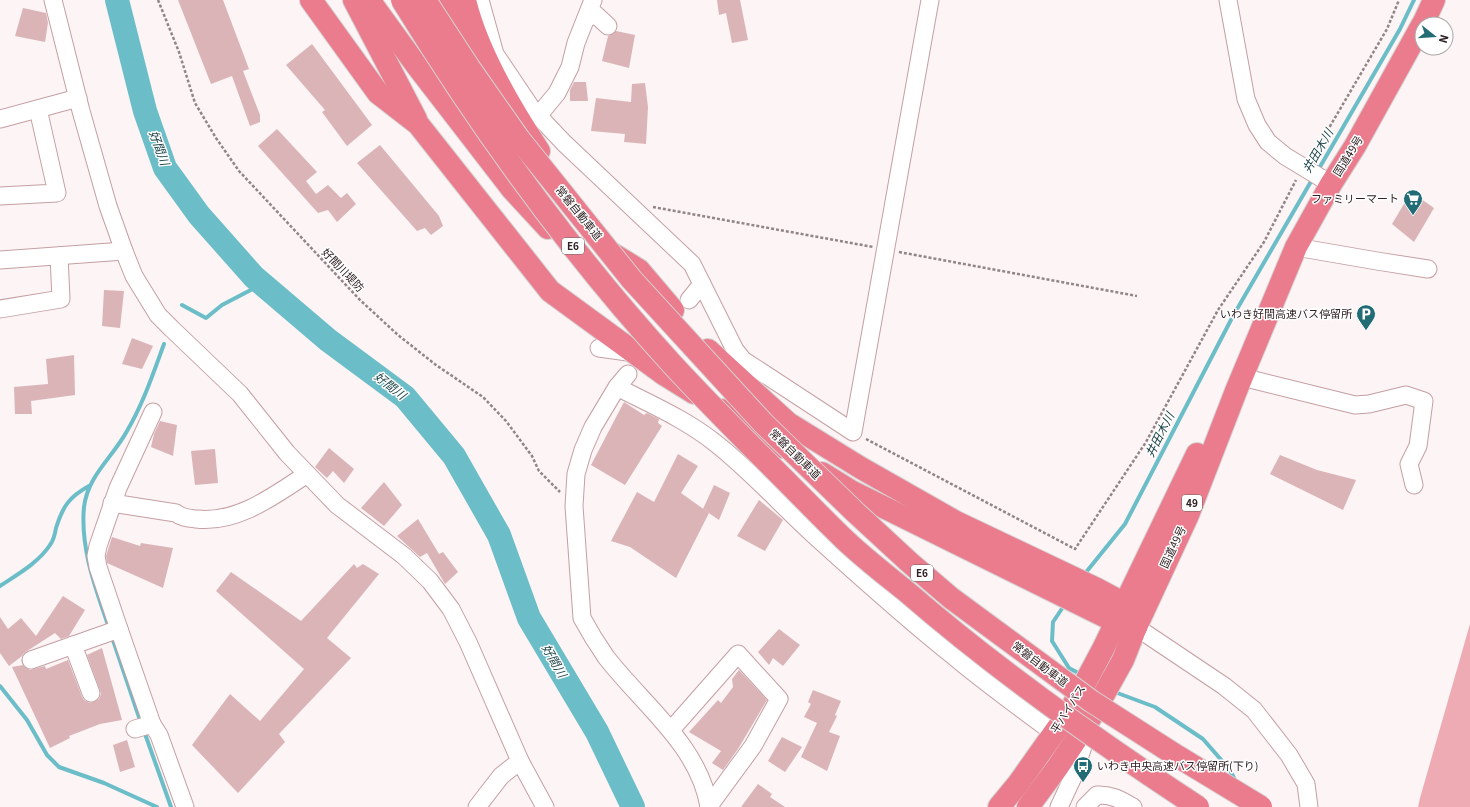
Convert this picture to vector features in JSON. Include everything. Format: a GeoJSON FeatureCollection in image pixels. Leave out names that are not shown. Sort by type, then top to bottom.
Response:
{"type":"FeatureCollection","features":[{"type":"Feature","properties":{"kind":"highway"},"geometry":{"type":"LineString","coordinates":[[311,0],[378,93],[418,124]]}},
{"type":"Feature","properties":{"kind":"highway"},"geometry":{"type":"LineString","coordinates":[[354,0],[418,124],[550,291],[665,375],[851,491],[1092,598],[1126,618]]}},
{"type":"Feature","properties":{"kind":"highway"},"geometry":{"type":"LineString","coordinates":[[369,0],[417,66],[512,189],[625,311]]}},
{"type":"Feature","properties":{"kind":"highway","name":"E6"},"geometry":{"type":"LineString","coordinates":[[402,0],[430,46],[505,156],[549,217],[625,311],[724,419],[846,541],[938,619],[1028,690],[1161,783],[1198,807]]}},
{"type":"Feature","properties":{"kind":"highway","name":"常磐自動車道"},"geometry":{"type":"LineString","coordinates":[[425,0],[470,70],[519,139],[632,280],[764,424],[856,513],[951,598],[1091,701],[1176,756],[1261,807]]}},
{"type":"Feature","properties":{"kind":"highway"},"geometry":{"type":"LineString","coordinates":[[432,0],[444,43],[463,68],[522,156],[589,239],[639,270],[708,350],[788,423],[861,468],[956,522],[1052,580]]}},
{"type":"Feature","properties":{"kind":"highway"},"geometry":{"type":"LineString","coordinates":[[448,0],[463,68]]}},
{"type":"Feature","properties":{"kind":"highway"},"geometry":{"type":"LineString","coordinates":[[464,0],[485,59],[526,130],[587,222]]}},
{"type":"Feature","properties":{"kind":"highway","name":"国道49号"},"geometry":{"type":"LineString","coordinates":[[1426,16],[1434,0]]}},
{"type":"Feature","properties":{"kind":"highway","name":"国道49号"},"geometry":{"type":"LineString","coordinates":[[1126,618],[1188,514],[1219,432],[1296,247],[1326,181],[1355,146],[1414,39]]}},
{"type":"Feature","properties":{"kind":"highway","name":"平バイパス"},"geometry":{"type":"LineString","coordinates":[[999,807],[1018,784],[1054,733],[1070,709],[1103,649],[1126,618]]}},
{"type":"Feature","properties":{"kind":"highway","name":"平バイパス"},"geometry":{"type":"LineString","coordinates":[[1028,807],[1057,768],[1097,706],[1123,660],[1126,618]]}},
{"type":"Feature","properties":{"kind":"street"},"geometry":{"type":"LineString","coordinates":[[53,0],[108,206],[134,276],[158,315],[240,394],[287,453],[337,505],[404,556],[435,586],[451,609],[468,642],[520,761],[545,807]]}},
{"type":"Feature","properties":{"kind":"street"},"geometry":{"type":"LineString","coordinates":[[480,0],[496,54],[532,109],[564,143],[692,264],[735,350],[743,360],[853,432],[930,0]]}},
{"type":"Feature","properties":{"kind":"street"},"geometry":{"type":"LineString","coordinates":[[538,116],[557,94],[570,67],[576,43],[593,0]]}},
{"type":"Feature","properties":{"kind":"street"},"geometry":{"type":"LineString","coordinates":[[1228,0],[1246,99],[1257,126],[1268,142],[1285,156],[1304,169],[1326,181]]}},
{"type":"Feature","properties":{"kind":"street"},"geometry":{"type":"LineString","coordinates":[[586,19],[595,14],[608,26]]}},
{"type":"Feature","properties":{"kind":"street"},"geometry":{"type":"LineString","coordinates":[[0,119],[78,98]]}},
{"type":"Feature","properties":{"kind":"street"},"geometry":{"type":"LineString","coordinates":[[0,196],[57,193],[38,109]]}},
{"type":"Feature","properties":{"kind":"street"},"geometry":{"type":"LineString","coordinates":[[1296,247],[1428,269]]}},
{"type":"Feature","properties":{"kind":"street"},"geometry":{"type":"LineString","coordinates":[[0,260],[124,251]]}},
{"type":"Feature","properties":{"kind":"street"},"geometry":{"type":"LineString","coordinates":[[0,309],[61,299],[59,256]]}},
{"type":"Feature","properties":{"kind":"street"},"geometry":{"type":"LineString","coordinates":[[689,300],[702,284]]}},
{"type":"Feature","properties":{"kind":"street"},"geometry":{"type":"LineString","coordinates":[[599,348],[636,353]]}},
{"type":"Feature","properties":{"kind":"street"},"geometry":{"type":"LineString","coordinates":[[628,374],[617,387],[593,426],[583,450],[576,474],[574,506],[582,618],[589,632],[606,657],[670,730],[693,762],[706,790],[709,806]]}},
{"type":"Feature","properties":{"kind":"street"},"geometry":{"type":"LineString","coordinates":[[1242,377],[1355,405],[1369,404],[1406,395],[1424,401],[1418,446],[1409,464],[1414,485]]}},
{"type":"Feature","properties":{"kind":"street"},"geometry":{"type":"LineString","coordinates":[[617,387],[682,420],[714,442],[760,482],[816,538],[902,614],[962,664],[1054,733]]}},
{"type":"Feature","properties":{"kind":"street"},"geometry":{"type":"LineString","coordinates":[[153,412],[112,503],[96,556],[113,631],[145,726],[159,735],[185,807]]}},
{"type":"Feature","properties":{"kind":"street"},"geometry":{"type":"LineString","coordinates":[[112,503],[176,513],[182,518],[208,521],[247,510],[278,493],[307,474]]}},
{"type":"Feature","properties":{"kind":"street"},"geometry":{"type":"LineString","coordinates":[[1126,618],[1224,686],[1254,710],[1289,754],[1306,784],[1309,807]]}},
{"type":"Feature","properties":{"kind":"street"},"geometry":{"type":"LineString","coordinates":[[31,660],[113,631]]}},
{"type":"Feature","properties":{"kind":"street"},"geometry":{"type":"LineString","coordinates":[[73,645],[91,693]]}},
{"type":"Feature","properties":{"kind":"street"},"geometry":{"type":"LineString","coordinates":[[670,730],[738,654],[779,699],[754,746],[709,806]]}},
{"type":"Feature","properties":{"kind":"street"},"geometry":{"type":"LineString","coordinates":[[1059,807],[1073,777],[1097,706]]}},
{"type":"Feature","properties":{"kind":"street"},"geometry":{"type":"LineString","coordinates":[[477,807],[501,776],[520,761]]}},
{"type":"Feature","properties":{"kind":"street"},"geometry":{"type":"LineString","coordinates":[[1085,807],[1097,794],[1105,794],[1115,797],[1133,807]]}},
{"type":"Feature","properties":{"kind":"path","name":"好間川堤防"},"geometry":{"type":"LineString","coordinates":[[158,0],[179,52],[195,103],[216,138],[239,171],[360,300],[398,335],[436,365],[483,397],[506,420],[532,456],[539,471],[574,506]]}},
{"type":"Feature","properties":{"kind":"path"},"geometry":{"type":"LineString","coordinates":[[853,432],[1074,549],[1146,442],[1218,310],[1264,242],[1304,169],[1387,28],[1400,0]]}},
{"type":"Feature","properties":{"kind":"shaded area"},"geometry":{"type":"Polygon","coordinates":[[[1470,624],[1470,807],[1418,807],[1420,798],[1470,624]]]}},
{"type":"Feature","properties":{"kind":"building"},"geometry":{"type":"Polygon","coordinates":[[[178,0],[223,0],[249,69],[243,71],[260,115],[260,122],[250,126],[232,76],[211,84],[178,0]]]}},
{"type":"Feature","properties":{"kind":"building"},"geometry":{"type":"Polygon","coordinates":[[[717,0],[740,0],[748,40],[732,43],[726,13],[719,15],[717,0]]]}},
{"type":"Feature","properties":{"kind":"building"},"geometry":{"type":"Polygon","coordinates":[[[23,8],[46,13],[48,23],[45,42],[15,36],[23,8]]]}},
{"type":"Feature","properties":{"kind":"building"},"geometry":{"type":"Polygon","coordinates":[[[616,31],[635,35],[629,68],[602,61],[608,36],[616,31]]]}},
{"type":"Feature","properties":{"kind":"building"},"geometry":{"type":"Polygon","coordinates":[[[312,44],[372,125],[347,146],[322,112],[325,110],[286,65],[312,44]]]}},
{"type":"Feature","properties":{"kind":"building"},"geometry":{"type":"Polygon","coordinates":[[[574,82],[586,82],[588,101],[570,101],[570,90],[574,82]]]}},
{"type":"Feature","properties":{"kind":"building"},"geometry":{"type":"Polygon","coordinates":[[[645,83],[648,107],[646,144],[624,142],[625,134],[591,131],[596,98],[631,102],[632,84],[645,83]]]}},
{"type":"Feature","properties":{"kind":"building"},"geometry":{"type":"Polygon","coordinates":[[[277,129],[317,172],[306,181],[316,194],[328,185],[341,198],[347,193],[356,204],[337,222],[328,210],[318,213],[258,146],[277,129]]]}},
{"type":"Feature","properties":{"kind":"building"},"geometry":{"type":"Polygon","coordinates":[[[380,145],[439,216],[443,226],[431,235],[425,228],[417,231],[357,163],[380,145]]]}},
{"type":"Feature","properties":{"kind":"building","name":"ファミリーマート"},"geometry":{"type":"Polygon","coordinates":[[[1411,192],[1434,208],[1414,242],[1392,224],[1411,192]]]}},
{"type":"Feature","properties":{"kind":"building"},"geometry":{"type":"Polygon","coordinates":[[[104,290],[124,291],[120,328],[102,326],[104,290]]]}},
{"type":"Feature","properties":{"kind":"building"},"geometry":{"type":"Polygon","coordinates":[[[132,338],[153,346],[142,369],[122,364],[132,338]]]}},
{"type":"Feature","properties":{"kind":"building"},"geometry":{"type":"Polygon","coordinates":[[[74,355],[75,395],[31,401],[32,414],[15,414],[14,387],[48,384],[46,359],[74,355]]]}},
{"type":"Feature","properties":{"kind":"building"},"geometry":{"type":"Polygon","coordinates":[[[624,402],[644,415],[647,413],[659,419],[658,423],[662,426],[625,485],[591,465],[624,402]]]}},
{"type":"Feature","properties":{"kind":"building"},"geometry":{"type":"Polygon","coordinates":[[[160,421],[177,425],[173,456],[151,447],[154,434],[160,421]]]}},
{"type":"Feature","properties":{"kind":"building"},"geometry":{"type":"Polygon","coordinates":[[[329,448],[354,469],[344,483],[333,471],[327,478],[315,467],[329,448]]]}},
{"type":"Feature","properties":{"kind":"building"},"geometry":{"type":"Polygon","coordinates":[[[215,449],[218,483],[195,485],[191,451],[215,449]]]}},
{"type":"Feature","properties":{"kind":"building"},"geometry":{"type":"Polygon","coordinates":[[[678,454],[698,466],[681,493],[709,513],[676,578],[630,547],[611,541],[637,492],[654,502],[678,454]]]}},
{"type":"Feature","properties":{"kind":"building"},"geometry":{"type":"Polygon","coordinates":[[[1280,455],[1317,470],[1356,480],[1343,510],[1270,474],[1280,455]]]}},
{"type":"Feature","properties":{"kind":"building"},"geometry":{"type":"Polygon","coordinates":[[[384,482],[402,505],[384,526],[361,508],[384,482]]]}},
{"type":"Feature","properties":{"kind":"building"},"geometry":{"type":"Polygon","coordinates":[[[714,485],[730,493],[719,520],[703,509],[714,485]]]}},
{"type":"Feature","properties":{"kind":"building"},"geometry":{"type":"Polygon","coordinates":[[[759,500],[783,520],[765,551],[737,536],[759,500]]]}},
{"type":"Feature","properties":{"kind":"building"},"geometry":{"type":"Polygon","coordinates":[[[418,519],[439,554],[443,552],[458,572],[445,584],[427,553],[420,557],[397,536],[418,519]]]}},
{"type":"Feature","properties":{"kind":"building"},"geometry":{"type":"Polygon","coordinates":[[[112,537],[140,546],[141,543],[173,548],[163,588],[107,563],[106,556],[112,537]]]}},
{"type":"Feature","properties":{"kind":"building"},"geometry":{"type":"Polygon","coordinates":[[[354,564],[357,568],[363,564],[379,574],[327,638],[351,658],[279,734],[285,742],[238,793],[192,745],[230,694],[260,721],[304,669],[216,591],[231,572],[301,621],[354,564]]]}},
{"type":"Feature","properties":{"kind":"building"},"geometry":{"type":"Polygon","coordinates":[[[63,596],[85,610],[69,636],[61,639],[55,633],[24,653],[9,666],[0,653],[0,617],[8,629],[21,618],[36,636],[63,596]]]}},
{"type":"Feature","properties":{"kind":"building"},"geometry":{"type":"Polygon","coordinates":[[[779,629],[800,645],[783,666],[773,658],[769,665],[758,652],[779,629]]]}},
{"type":"Feature","properties":{"kind":"building"},"geometry":{"type":"Polygon","coordinates":[[[102,648],[122,720],[100,724],[69,736],[70,738],[50,748],[12,667],[23,665],[30,670],[45,666],[46,669],[68,660],[82,697],[89,703],[94,702],[99,699],[101,694],[87,655],[102,648]]]}},
{"type":"Feature","properties":{"kind":"building"},"geometry":{"type":"Polygon","coordinates":[[[739,670],[767,700],[738,749],[723,770],[712,763],[721,751],[689,732],[718,700],[721,703],[733,687],[732,679],[739,670]]]}},
{"type":"Feature","properties":{"kind":"building"},"geometry":{"type":"Polygon","coordinates":[[[813,690],[841,701],[835,715],[837,716],[829,732],[840,736],[827,771],[801,757],[817,723],[804,717],[811,704],[808,702],[813,690]]]}},
{"type":"Feature","properties":{"kind":"building"},"geometry":{"type":"Polygon","coordinates":[[[782,737],[802,747],[785,772],[768,761],[782,737]]]}},
{"type":"Feature","properties":{"kind":"building"},"geometry":{"type":"Polygon","coordinates":[[[127,740],[135,767],[120,772],[113,745],[127,740]]]}},
{"type":"Feature","properties":{"kind":"building"},"geometry":{"type":"Polygon","coordinates":[[[758,784],[772,794],[770,797],[785,807],[741,807],[758,784]]]}},
{"type":"Feature","properties":{"kind":"waterway","name":"好間川"},"geometry":{"type":"LineString","coordinates":[[117,0],[145,111],[165,168],[199,215],[254,277],[328,340],[405,397],[454,456],[499,535],[529,618],[597,732],[633,807]]}},
{"type":"Feature","properties":{"kind":"waterway","name":"井田木川"},"geometry":{"type":"LineString","coordinates":[[1317,172],[1400,29],[1414,0]]}},
{"type":"Feature","properties":{"kind":"waterway","name":"井田木川"},"geometry":{"type":"LineString","coordinates":[[1083,576],[1125,524],[1233,316],[1313,178]]}},
{"type":"Feature","properties":{"kind":"waterway"},"geometry":{"type":"LineString","coordinates":[[182,305],[206,318],[222,305],[262,284]]}},
{"type":"Feature","properties":{"kind":"waterway"},"geometry":{"type":"LineString","coordinates":[[109,628],[94,584],[84,538],[83,523],[86,496],[90,485],[133,421],[164,344]]}},
{"type":"Feature","properties":{"kind":"waterway"},"geometry":{"type":"LineString","coordinates":[[0,586],[27,568],[40,557],[52,542],[64,508],[76,494],[89,486]]}},
{"type":"Feature","properties":{"kind":"waterway","name":"井田木川"},"geometry":{"type":"LineString","coordinates":[[1065,604],[1053,622],[1052,641],[1069,668],[1082,675]]}},
{"type":"Feature","properties":{"kind":"waterway"},"geometry":{"type":"LineString","coordinates":[[112,637],[141,723]]}},
{"type":"Feature","properties":{"kind":"waterway"},"geometry":{"type":"LineString","coordinates":[[0,686],[27,720],[47,755],[59,767],[104,783],[157,807]]}},
{"type":"Feature","properties":{"kind":"waterway","name":"井田木川"},"geometry":{"type":"LineString","coordinates":[[1112,691],[1155,707],[1203,739],[1230,770],[1236,782]]}},
{"type":"Feature","properties":{"kind":"waterway"},"geometry":{"type":"LineString","coordinates":[[144,731],[171,807]]}},
{"type":"Feature","properties":{"kind":"place","name":"ファミリーマート"},"geometry":{"type":"Point","coordinates":[1413,216]}},
{"type":"Feature","properties":{"kind":"place","name":"いわき好間高速バス停留所"},"geometry":{"type":"Point","coordinates":[1366,331]}},
{"type":"Feature","properties":{"kind":"place","name":"いわき中央高速バス停留所(下り)"},"geometry":{"type":"Point","coordinates":[1083,783]}}]}
